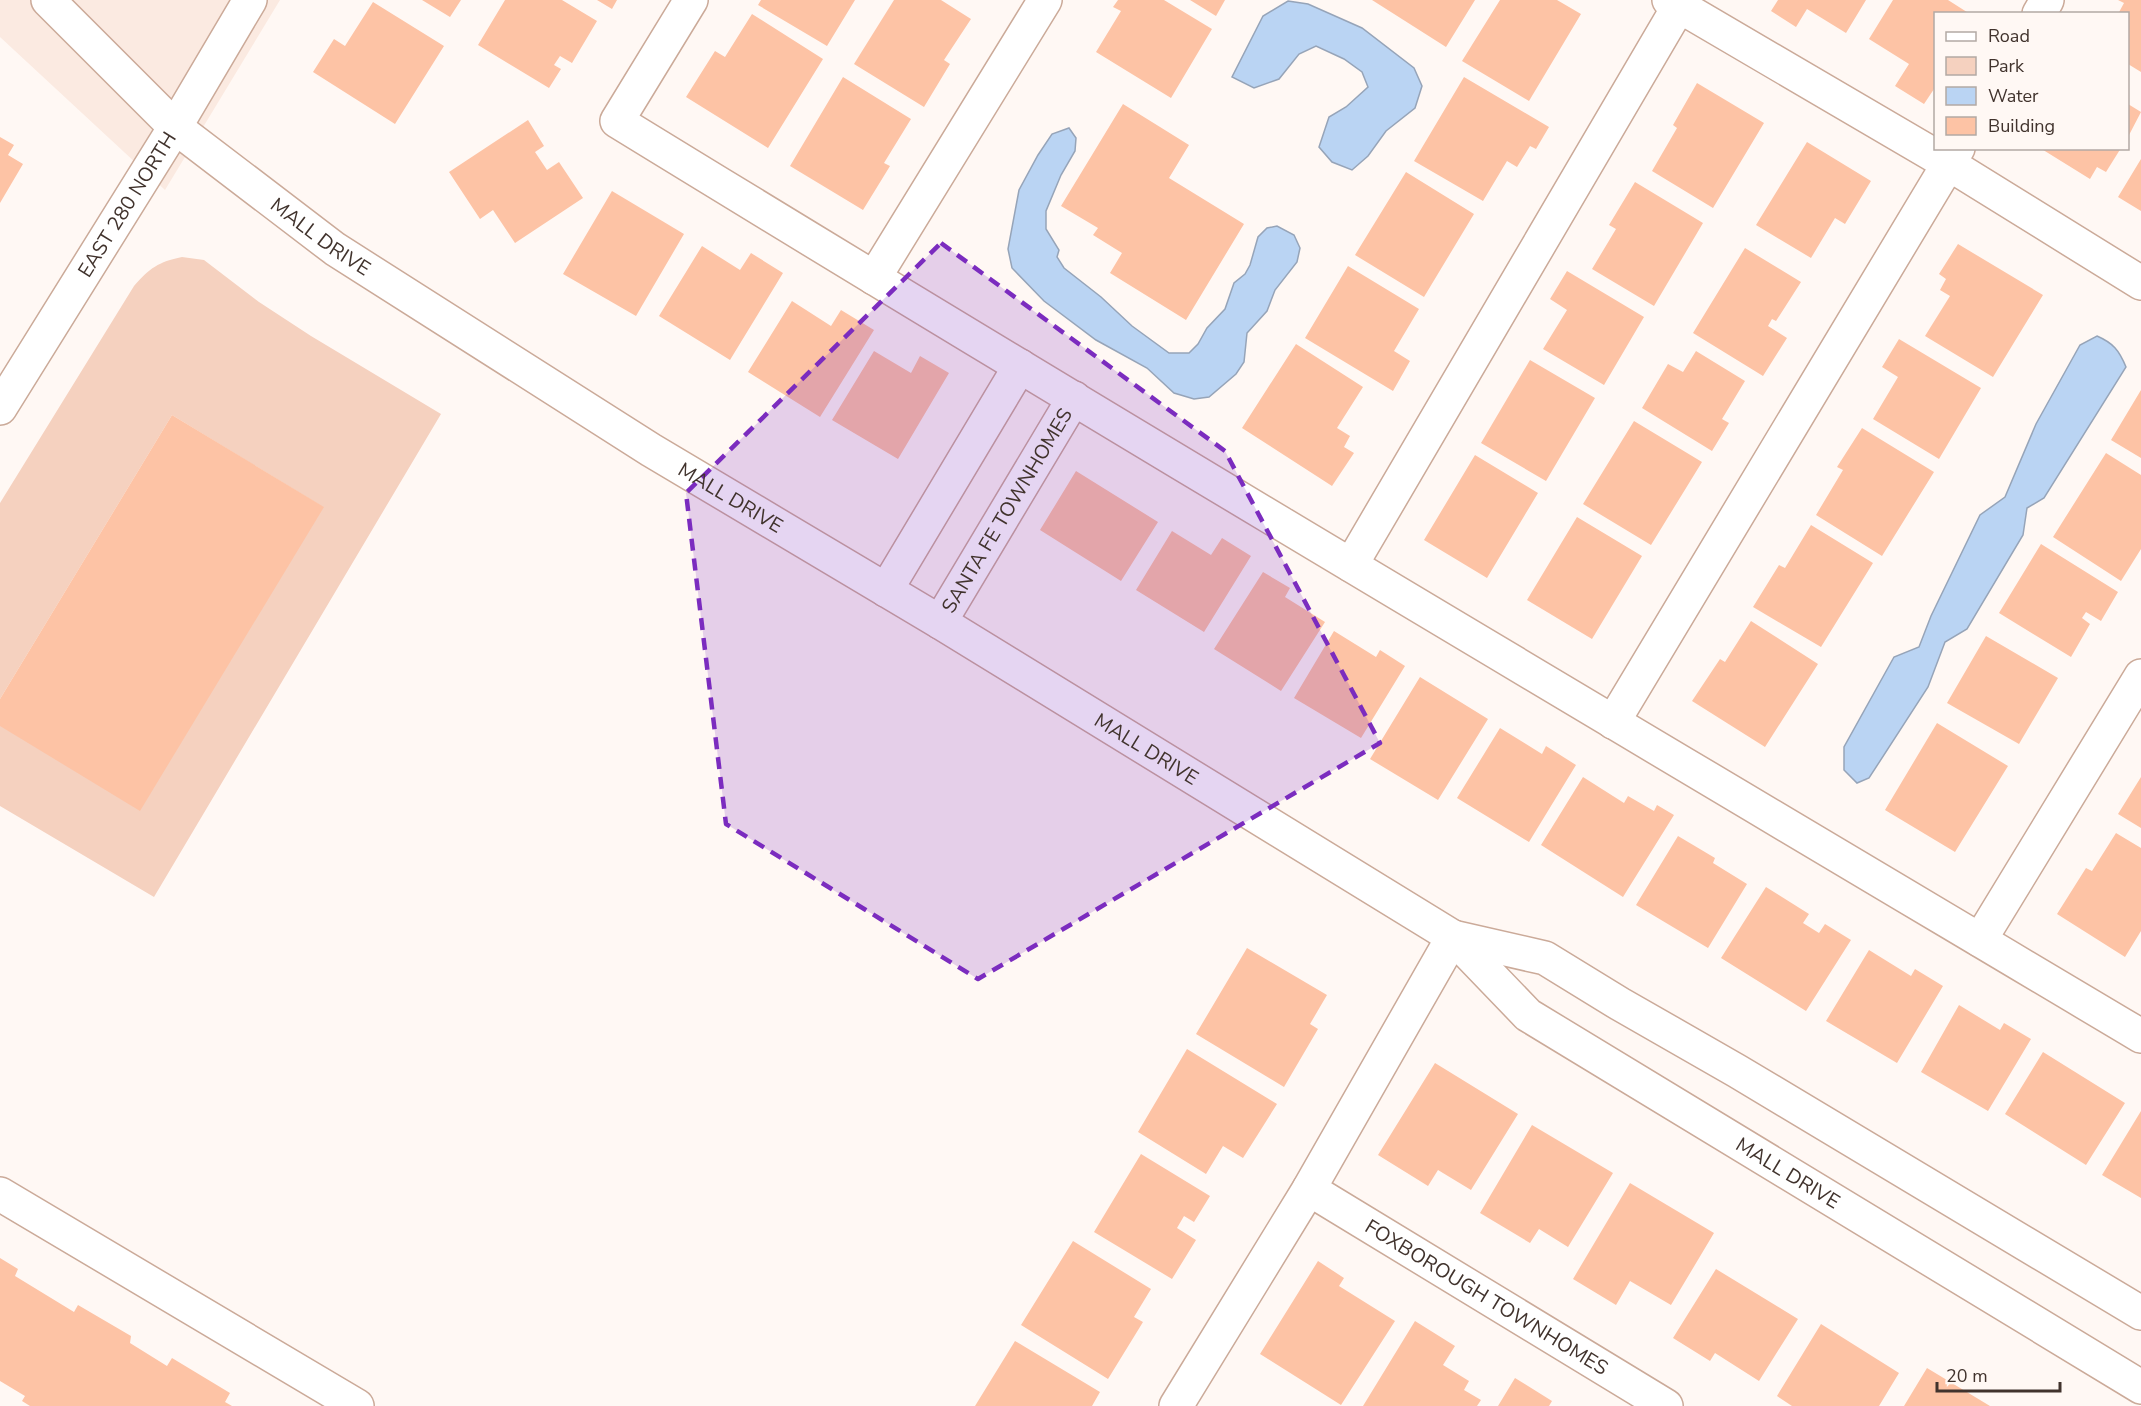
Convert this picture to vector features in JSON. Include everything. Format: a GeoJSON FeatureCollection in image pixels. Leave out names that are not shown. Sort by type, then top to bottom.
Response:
{"type":"FeatureCollection","features":[{"type":"Feature","properties":{"kind":"street","name":"MALL DRIVE"},"geometry":{"type":"LineString","coordinates":[[48,0],[175,127],[335,249],[651,450],[940,622],[1453,937],[1528,1015],[2141,1387]]}},
{"type":"Feature","properties":{"kind":"street","name":"EAST 280 NORTH"},"geometry":{"type":"LineString","coordinates":[[0,408],[175,127],[250,0]]}},
{"type":"Feature","properties":{"kind":"street"},"geometry":{"type":"LineString","coordinates":[[691,0],[617,121],[1350,565],[2141,1036]]}},
{"type":"Feature","properties":{"kind":"street"},"geometry":{"type":"LineString","coordinates":[[874,278],[1045,0]]}},
{"type":"Feature","properties":{"kind":"street"},"geometry":{"type":"LineString","coordinates":[[1350,565],[1674,3],[1934,146]]}},
{"type":"Feature","properties":{"kind":"street"},"geometry":{"type":"LineString","coordinates":[[1613,722],[1953,156],[2141,283]]}},
{"type":"Feature","properties":{"kind":"street"},"geometry":{"type":"LineString","coordinates":[[886,590],[1020,366]]}},
{"type":"Feature","properties":{"kind":"street","name":"SANTA FE TOWNHOMES"},"geometry":{"type":"LineString","coordinates":[[940,622],[1074,398]]}},
{"type":"Feature","properties":{"kind":"street"},"geometry":{"type":"LineString","coordinates":[[1980,940],[2141,676]]}},
{"type":"Feature","properties":{"kind":"street","name":"MALL DRIVE"},"geometry":{"type":"LineString","coordinates":[[1453,937],[1545,958],[2141,1313]]}},
{"type":"Feature","properties":{"kind":"street"},"geometry":{"type":"LineString","coordinates":[[1176,1406],[1309,1189],[1453,937]]}},
{"type":"Feature","properties":{"kind":"street","name":"FOXBOROUGH TOWNHOMES"},"geometry":{"type":"LineString","coordinates":[[1309,1189],[1666,1406]]}},
{"type":"Feature","properties":{"kind":"street"},"geometry":{"type":"LineString","coordinates":[[0,1194],[357,1406]]}},
{"type":"Feature","properties":{"kind":"highlighted area"},"geometry":{"type":"Polygon","coordinates":[[[941,243],[1225,451],[1380,743],[978,979],[726,824],[686,493],[941,243]]]}},
{"type":"Feature","properties":{"kind":"shaded area"},"geometry":{"type":"Polygon","coordinates":[[[0,0],[280,0],[165,190],[0,37],[0,0]]]}},
{"type":"Feature","properties":{"kind":"green space"},"geometry":{"type":"Polygon","coordinates":[[[182,257],[204,260],[259,302],[311,336],[441,414],[154,897],[0,806],[0,726],[323,507],[172,415],[0,699],[0,503],[134,286],[155,267],[182,257]]]}},
{"type":"Feature","properties":{"kind":"water"},"geometry":{"type":"Polygon","coordinates":[[[1288,1],[1308,4],[1362,28],[1414,68],[1422,86],[1415,108],[1386,131],[1368,156],[1352,170],[1332,162],[1319,147],[1329,117],[1346,107],[1368,87],[1362,72],[1344,59],[1316,46],[1299,54],[1279,79],[1254,88],[1232,77],[1263,16],[1288,1]]]}},
{"type":"Feature","properties":{"kind":"water"},"geometry":{"type":"Polygon","coordinates":[[[1069,128],[1076,138],[1075,151],[1061,175],[1046,211],[1046,229],[1059,250],[1057,257],[1064,268],[1101,297],[1132,326],[1169,353],[1189,353],[1198,344],[1207,328],[1225,309],[1234,283],[1245,274],[1258,237],[1267,228],[1277,226],[1294,235],[1300,248],[1297,262],[1275,290],[1267,311],[1247,333],[1244,362],[1236,374],[1209,397],[1194,399],[1174,393],[1147,368],[1096,340],[1044,301],[1012,268],[1008,249],[1019,190],[1052,134],[1069,128]]]}},
{"type":"Feature","properties":{"kind":"water"},"geometry":{"type":"Polygon","coordinates":[[[2097,336],[2115,348],[2126,367],[2044,498],[2027,508],[2023,535],[1967,629],[1945,642],[1928,687],[1869,778],[1857,783],[1844,770],[1844,747],[1894,657],[1919,647],[1931,616],[1980,515],[2005,497],[2036,424],[2080,345],[2097,336]]]}},
{"type":"Feature","properties":{"kind":"building"},"geometry":{"type":"Polygon","coordinates":[[[422,0],[461,0],[450,17],[422,0]]]}},
{"type":"Feature","properties":{"kind":"building"},"geometry":{"type":"Polygon","coordinates":[[[505,0],[562,0],[597,21],[572,63],[560,56],[554,65],[561,69],[549,88],[478,45],[505,0]]]}},
{"type":"Feature","properties":{"kind":"building"},"geometry":{"type":"Polygon","coordinates":[[[597,0],[617,0],[612,9],[597,0]]]}},
{"type":"Feature","properties":{"kind":"building"},"geometry":{"type":"Polygon","coordinates":[[[761,0],[855,0],[827,46],[758,5],[761,0]]]}},
{"type":"Feature","properties":{"kind":"building"},"geometry":{"type":"Polygon","coordinates":[[[894,0],[941,0],[971,19],[944,60],[950,64],[924,107],[854,64],[894,0]]]}},
{"type":"Feature","properties":{"kind":"building"},"geometry":{"type":"Polygon","coordinates":[[[1118,0],[1164,0],[1212,29],[1171,98],[1096,52],[1121,11],[1113,7],[1118,0]]]}},
{"type":"Feature","properties":{"kind":"building"},"geometry":{"type":"Polygon","coordinates":[[[1190,0],[1225,0],[1216,16],[1190,0]]]}},
{"type":"Feature","properties":{"kind":"building"},"geometry":{"type":"Polygon","coordinates":[[[1372,0],[1475,0],[1446,47],[1372,0]]]}},
{"type":"Feature","properties":{"kind":"building"},"geometry":{"type":"Polygon","coordinates":[[[1500,0],[1557,0],[1581,14],[1529,101],[1462,61],[1500,0]]]}},
{"type":"Feature","properties":{"kind":"building"},"geometry":{"type":"Polygon","coordinates":[[[1778,0],[1866,0],[1846,33],[1807,9],[1796,27],[1771,11],[1778,0]]]}},
{"type":"Feature","properties":{"kind":"building"},"geometry":{"type":"Polygon","coordinates":[[[1893,0],[1948,0],[1967,12],[1934,12],[1934,89],[1924,104],[1895,86],[1909,64],[1869,39],[1893,0]]]}},
{"type":"Feature","properties":{"kind":"building"},"geometry":{"type":"Polygon","coordinates":[[[2118,0],[2141,0],[2141,72],[2129,65],[2129,12],[2119,12],[2124,3],[2118,0]]]}},
{"type":"Feature","properties":{"kind":"building"},"geometry":{"type":"Polygon","coordinates":[[[373,2],[444,46],[395,124],[313,72],[334,39],[345,46],[373,2]]]}},
{"type":"Feature","properties":{"kind":"building"},"geometry":{"type":"Polygon","coordinates":[[[752,14],[823,59],[768,148],[686,97],[715,51],[725,57],[752,14]]]}},
{"type":"Feature","properties":{"kind":"building"},"geometry":{"type":"Polygon","coordinates":[[[843,77],[911,119],[884,163],[890,166],[863,210],[790,166],[843,77]]]}},
{"type":"Feature","properties":{"kind":"building"},"geometry":{"type":"Polygon","coordinates":[[[1464,77],[1549,127],[1536,149],[1530,146],[1517,167],[1507,161],[1483,201],[1414,161],[1464,77]]]}},
{"type":"Feature","properties":{"kind":"building"},"geometry":{"type":"Polygon","coordinates":[[[1697,83],[1764,123],[1713,208],[1652,171],[1677,128],[1673,125],[1697,83]]]}},
{"type":"Feature","properties":{"kind":"building"},"geometry":{"type":"Polygon","coordinates":[[[1123,104],[1189,145],[1169,178],[1244,224],[1186,320],[1110,273],[1122,253],[1093,235],[1098,228],[1061,206],[1123,104]]]}},
{"type":"Feature","properties":{"kind":"building"},"geometry":{"type":"Polygon","coordinates":[[[2129,105],[2141,112],[2129,135],[2129,105]]]}},
{"type":"Feature","properties":{"kind":"building"},"geometry":{"type":"Polygon","coordinates":[[[528,120],[544,146],[535,152],[547,170],[559,162],[583,198],[515,243],[493,210],[480,219],[449,172],[528,120]]]}},
{"type":"Feature","properties":{"kind":"building"},"geometry":{"type":"Polygon","coordinates":[[[0,137],[14,145],[8,155],[23,164],[0,203],[0,137]]]}},
{"type":"Feature","properties":{"kind":"building"},"geometry":{"type":"Polygon","coordinates":[[[1807,142],[1871,181],[1845,224],[1835,218],[1811,258],[1756,225],[1807,142]]]}},
{"type":"Feature","properties":{"kind":"building"},"geometry":{"type":"Polygon","coordinates":[[[2043,150],[2120,150],[2106,172],[2097,167],[2090,179],[2043,150]]]}},
{"type":"Feature","properties":{"kind":"building"},"geometry":{"type":"Polygon","coordinates":[[[2141,159],[2141,211],[2118,197],[2141,159]]]}},
{"type":"Feature","properties":{"kind":"building"},"geometry":{"type":"Polygon","coordinates":[[[1406,172],[1474,214],[1424,297],[1355,255],[1406,172]]]}},
{"type":"Feature","properties":{"kind":"building"},"geometry":{"type":"Polygon","coordinates":[[[1635,182],[1703,223],[1654,306],[1592,269],[1616,229],[1609,225],[1635,182]]]}},
{"type":"Feature","properties":{"kind":"building"},"geometry":{"type":"Polygon","coordinates":[[[612,191],[684,234],[636,316],[563,274],[612,191]]]}},
{"type":"Feature","properties":{"kind":"building"},"geometry":{"type":"Polygon","coordinates":[[[1958,244],[2043,295],[1993,377],[1925,336],[1950,296],[1940,290],[1946,279],[1939,274],[1958,244]]]}},
{"type":"Feature","properties":{"kind":"building"},"geometry":{"type":"Polygon","coordinates":[[[702,246],[740,270],[751,253],[783,273],[730,360],[659,316],[702,246]]]}},
{"type":"Feature","properties":{"kind":"building"},"geometry":{"type":"Polygon","coordinates":[[[1745,248],[1801,282],[1776,321],[1772,319],[1768,326],[1787,338],[1763,376],[1693,333],[1745,248]]]}},
{"type":"Feature","properties":{"kind":"building"},"geometry":{"type":"Polygon","coordinates":[[[1348,266],[1419,309],[1394,351],[1410,361],[1393,391],[1305,338],[1348,266]]]}},
{"type":"Feature","properties":{"kind":"building"},"geometry":{"type":"Polygon","coordinates":[[[1567,271],[1644,317],[1604,385],[1543,349],[1567,310],[1550,299],[1567,271]]]}},
{"type":"Feature","properties":{"kind":"building"},"geometry":{"type":"Polygon","coordinates":[[[792,301],[831,326],[841,310],[874,330],[820,417],[748,372],[792,301]]]}},
{"type":"Feature","properties":{"kind":"building"},"geometry":{"type":"Polygon","coordinates":[[[1899,339],[1981,388],[1939,459],[1873,419],[1898,377],[1882,367],[1899,339]]]}},
{"type":"Feature","properties":{"kind":"building"},"geometry":{"type":"Polygon","coordinates":[[[1296,344],[1363,387],[1337,428],[1350,436],[1344,447],[1354,453],[1332,486],[1242,428],[1296,344]]]}},
{"type":"Feature","properties":{"kind":"building"},"geometry":{"type":"Polygon","coordinates":[[[874,351],[911,373],[920,356],[949,373],[898,459],[832,420],[874,351]]]}},
{"type":"Feature","properties":{"kind":"building"},"geometry":{"type":"Polygon","coordinates":[[[1696,351],[1745,381],[1722,419],[1729,423],[1712,451],[1642,408],[1668,364],[1683,372],[1696,351]]]}},
{"type":"Feature","properties":{"kind":"building"},"geometry":{"type":"Polygon","coordinates":[[[1530,360],[1595,398],[1546,481],[1481,443],[1530,360]]]}},
{"type":"Feature","properties":{"kind":"building"},"geometry":{"type":"Polygon","coordinates":[[[2141,390],[2141,458],[2111,440],[2141,390]]]}},
{"type":"Feature","properties":{"kind":"building"},"geometry":{"type":"Polygon","coordinates":[[[172,415],[324,507],[140,811],[0,726],[0,699],[172,415]]]}},
{"type":"Feature","properties":{"kind":"building"},"geometry":{"type":"Polygon","coordinates":[[[1634,421],[1702,462],[1651,545],[1583,504],[1634,421]]]}},
{"type":"Feature","properties":{"kind":"building"},"geometry":{"type":"Polygon","coordinates":[[[1862,428],[1934,472],[1882,556],[1816,515],[1843,470],[1837,467],[1862,428]]]}},
{"type":"Feature","properties":{"kind":"building"},"geometry":{"type":"Polygon","coordinates":[[[2106,453],[2141,475],[2141,549],[2121,581],[2053,537],[2106,453]]]}},
{"type":"Feature","properties":{"kind":"building"},"geometry":{"type":"Polygon","coordinates":[[[1475,455],[1538,493],[1487,578],[1424,540],[1475,455]]]}},
{"type":"Feature","properties":{"kind":"building"},"geometry":{"type":"Polygon","coordinates":[[[1076,471],[1158,522],[1121,581],[1040,530],[1076,471]]]}},
{"type":"Feature","properties":{"kind":"building"},"geometry":{"type":"Polygon","coordinates":[[[1577,517],[1642,556],[1592,639],[1527,600],[1577,517]]]}},
{"type":"Feature","properties":{"kind":"building"},"geometry":{"type":"Polygon","coordinates":[[[1811,525],[1873,563],[1821,647],[1753,607],[1779,565],[1785,568],[1811,525]]]}},
{"type":"Feature","properties":{"kind":"building"},"geometry":{"type":"Polygon","coordinates":[[[1172,531],[1211,555],[1222,538],[1251,556],[1204,632],[1136,590],[1172,531]]]}},
{"type":"Feature","properties":{"kind":"building"},"geometry":{"type":"Polygon","coordinates":[[[2041,544],[2118,592],[2101,621],[2086,612],[2082,618],[2090,624],[2071,657],[1999,613],[2041,544]]]}},
{"type":"Feature","properties":{"kind":"building"},"geometry":{"type":"Polygon","coordinates":[[[1263,572],[1290,588],[1285,597],[1325,622],[1281,691],[1214,649],[1263,572]]]}},
{"type":"Feature","properties":{"kind":"building"},"geometry":{"type":"Polygon","coordinates":[[[1751,621],[1818,664],[1765,747],[1692,701],[1720,659],[1725,662],[1751,621]]]}},
{"type":"Feature","properties":{"kind":"building"},"geometry":{"type":"Polygon","coordinates":[[[1334,631],[1376,657],[1380,650],[1405,666],[1361,738],[1294,698],[1334,631]]]}},
{"type":"Feature","properties":{"kind":"building"},"geometry":{"type":"Polygon","coordinates":[[[1986,636],[2058,678],[2019,744],[1947,703],[1986,636]]]}},
{"type":"Feature","properties":{"kind":"building"},"geometry":{"type":"Polygon","coordinates":[[[1420,677],[1488,719],[1438,800],[1370,759],[1420,677]]]}},
{"type":"Feature","properties":{"kind":"building"},"geometry":{"type":"Polygon","coordinates":[[[1937,723],[2008,766],[1955,852],[1885,810],[1937,723]]]}},
{"type":"Feature","properties":{"kind":"building"},"geometry":{"type":"Polygon","coordinates":[[[1500,728],[1542,754],[1546,746],[1576,765],[1529,842],[1457,798],[1500,728]]]}},
{"type":"Feature","properties":{"kind":"building"},"geometry":{"type":"Polygon","coordinates":[[[1583,777],[1624,803],[1628,796],[1654,811],[1657,805],[1674,815],[1623,897],[1541,845],[1583,777]]]}},
{"type":"Feature","properties":{"kind":"building"},"geometry":{"type":"Polygon","coordinates":[[[2141,777],[2141,828],[2118,814],[2141,777]]]}},
{"type":"Feature","properties":{"kind":"building"},"geometry":{"type":"Polygon","coordinates":[[[2116,833],[2141,848],[2141,931],[2125,957],[2057,914],[2086,868],[2092,871],[2116,833]]]}},
{"type":"Feature","properties":{"kind":"building"},"geometry":{"type":"Polygon","coordinates":[[[1678,836],[1715,858],[1713,863],[1747,884],[1708,948],[1636,905],[1678,836]]]}},
{"type":"Feature","properties":{"kind":"building"},"geometry":{"type":"Polygon","coordinates":[[[1766,887],[1809,914],[1803,923],[1819,933],[1825,924],[1851,940],[1806,1011],[1721,958],[1766,887]]]}},
{"type":"Feature","properties":{"kind":"building"},"geometry":{"type":"Polygon","coordinates":[[[1247,948],[1327,995],[1310,1024],[1318,1029],[1284,1087],[1196,1034],[1247,948]]]}},
{"type":"Feature","properties":{"kind":"building"},"geometry":{"type":"Polygon","coordinates":[[[1869,950],[1911,976],[1915,969],[1943,986],[1897,1063],[1826,1021],[1869,950]]]}},
{"type":"Feature","properties":{"kind":"building"},"geometry":{"type":"Polygon","coordinates":[[[1959,1005],[2000,1030],[2004,1023],[2031,1039],[1988,1111],[1921,1072],[1959,1005]]]}},
{"type":"Feature","properties":{"kind":"building"},"geometry":{"type":"Polygon","coordinates":[[[1187,1049],[1277,1104],[1243,1158],[1223,1146],[1206,1174],[1138,1132],[1187,1049]]]}},
{"type":"Feature","properties":{"kind":"building"},"geometry":{"type":"Polygon","coordinates":[[[2043,1052],[2125,1103],[2086,1165],[2005,1114],[2043,1052]]]}},
{"type":"Feature","properties":{"kind":"building"},"geometry":{"type":"Polygon","coordinates":[[[1435,1063],[1518,1114],[1471,1190],[1438,1170],[1428,1186],[1378,1155],[1435,1063]]]}},
{"type":"Feature","properties":{"kind":"building"},"geometry":{"type":"Polygon","coordinates":[[[2141,1111],[2141,1198],[2102,1175],[2141,1111]]]}},
{"type":"Feature","properties":{"kind":"building"},"geometry":{"type":"Polygon","coordinates":[[[1532,1125],[1613,1173],[1568,1247],[1539,1229],[1530,1243],[1480,1213],[1532,1125]]]}},
{"type":"Feature","properties":{"kind":"building"},"geometry":{"type":"Polygon","coordinates":[[[1141,1154],[1210,1196],[1194,1222],[1184,1216],[1177,1228],[1196,1240],[1172,1279],[1094,1232],[1141,1154]]]}},
{"type":"Feature","properties":{"kind":"building"},"geometry":{"type":"Polygon","coordinates":[[[1630,1183],[1714,1233],[1671,1305],[1630,1281],[1616,1305],[1573,1279],[1630,1183]]]}},
{"type":"Feature","properties":{"kind":"building"},"geometry":{"type":"Polygon","coordinates":[[[1073,1241],[1151,1289],[1134,1317],[1143,1322],[1108,1379],[1021,1325],[1073,1241]]]}},
{"type":"Feature","properties":{"kind":"building"},"geometry":{"type":"Polygon","coordinates":[[[0,1258],[18,1269],[15,1276],[74,1312],[78,1305],[131,1336],[130,1343],[167,1366],[172,1358],[230,1393],[225,1402],[232,1406],[30,1406],[22,1401],[25,1396],[0,1381],[0,1258]]]}},
{"type":"Feature","properties":{"kind":"building"},"geometry":{"type":"Polygon","coordinates":[[[1318,1261],[1344,1278],[1339,1286],[1395,1321],[1341,1405],[1260,1354],[1318,1261]]]}},
{"type":"Feature","properties":{"kind":"building"},"geometry":{"type":"Polygon","coordinates":[[[1716,1269],[1798,1319],[1759,1381],[1715,1353],[1710,1361],[1673,1338],[1716,1269]]]}},
{"type":"Feature","properties":{"kind":"building"},"geometry":{"type":"Polygon","coordinates":[[[1415,1321],[1455,1346],[1443,1365],[1469,1381],[1464,1390],[1481,1400],[1477,1406],[1363,1406],[1415,1321]]]}},
{"type":"Feature","properties":{"kind":"building"},"geometry":{"type":"Polygon","coordinates":[[[1821,1324],[1899,1373],[1879,1406],[1792,1406],[1777,1396],[1821,1324]]]}},
{"type":"Feature","properties":{"kind":"building"},"geometry":{"type":"Polygon","coordinates":[[[1015,1341],[1100,1392],[1092,1406],[975,1406],[1015,1341]]]}},
{"type":"Feature","properties":{"kind":"building"},"geometry":{"type":"Polygon","coordinates":[[[1927,1368],[1990,1406],[1904,1406],[1927,1368]]]}},
{"type":"Feature","properties":{"kind":"building"},"geometry":{"type":"Polygon","coordinates":[[[1515,1378],[1552,1401],[1549,1406],[1498,1406],[1515,1378]]]}}]}
